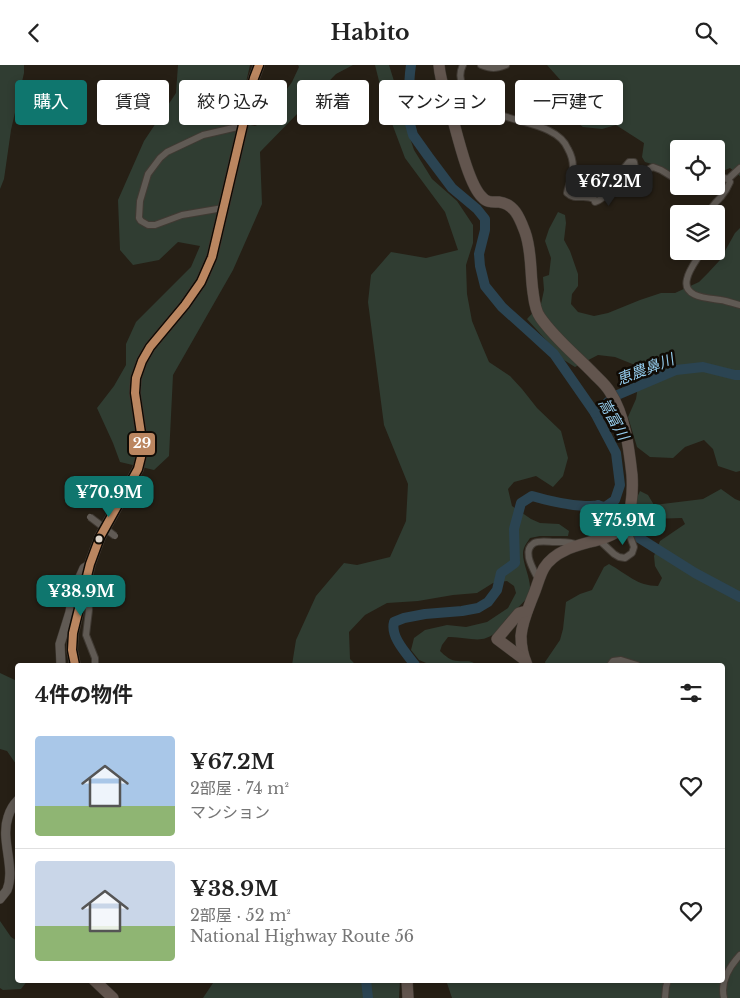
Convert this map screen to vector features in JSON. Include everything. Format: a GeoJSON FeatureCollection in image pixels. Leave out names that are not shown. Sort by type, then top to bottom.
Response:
{"type":"FeatureCollection","features":[{"type":"Feature","properties":{"kind":"highway"},"geometry":{"type":"LineString","coordinates":[[75,663],[72,650],[73,633],[90,564],[100,537],[138,469],[142,453],[142,440],[135,393],[136,378],[142,361],[150,347],[185,305],[201,282],[212,257],[254,78],[260,65]]}},
{"type":"Feature","properties":{"kind":"highway"},"geometry":{"type":"LineString","coordinates":[[438,65],[461,149],[476,190],[482,198],[491,203],[501,202],[510,206],[516,212],[525,233],[530,254],[530,273],[535,305],[539,316],[565,346],[610,391],[628,442],[632,497],[626,523],[612,535],[562,552],[545,567],[523,621],[521,637],[526,663]]}},
{"type":"Feature","properties":{"kind":"highway"},"geometry":{"type":"LineString","coordinates":[[526,663],[497,639],[519,613],[527,611]]}},
{"type":"Feature","properties":{"kind":"highway"},"geometry":{"type":"LineString","coordinates":[[97,983],[112,998]]}},
{"type":"Feature","properties":{"kind":"highway"},"geometry":{"type":"LineString","coordinates":[[407,983],[408,998]]}},
{"type":"Feature","properties":{"kind":"main road"},"geometry":{"type":"LineString","coordinates":[[62,663],[60,644],[70,612],[73,593],[84,569],[90,564]]}},
{"type":"Feature","properties":{"kind":"main road"},"geometry":{"type":"LineString","coordinates":[[0,899],[6,891],[10,876],[5,831],[7,818],[15,803]]}},
{"type":"Feature","properties":{"kind":"street"},"geometry":{"type":"LineString","coordinates":[[463,65],[460,70],[460,79],[464,90],[482,109],[532,124],[563,139],[573,163],[568,187],[568,193],[571,197],[588,196],[594,199],[595,202],[602,199],[608,181],[629,162],[634,162],[635,167],[627,180],[627,186],[632,189],[635,188],[647,169],[653,167],[670,175]]}},
{"type":"Feature","properties":{"kind":"street"},"geometry":{"type":"LineString","coordinates":[[481,65],[496,69],[506,65]]}},
{"type":"Feature","properties":{"kind":"street"},"geometry":{"type":"LineString","coordinates":[[224,208],[182,215],[155,225],[148,225],[139,218],[140,201],[148,174],[160,158],[168,152],[203,135],[242,126]]}},
{"type":"Feature","properties":{"kind":"street"},"geometry":{"type":"LineString","coordinates":[[728,179],[740,168]]}},
{"type":"Feature","properties":{"kind":"street"},"geometry":{"type":"LineString","coordinates":[[713,205],[727,189],[730,182],[728,179]]}},
{"type":"Feature","properties":{"kind":"street"},"geometry":{"type":"LineString","coordinates":[[697,260],[687,279],[689,291],[703,298],[723,300],[740,305]]}},
{"type":"Feature","properties":{"kind":"street"},"geometry":{"type":"LineString","coordinates":[[90,517],[115,536]]}},
{"type":"Feature","properties":{"kind":"street"},"geometry":{"type":"LineString","coordinates":[[598,539],[619,557],[625,558],[632,553],[634,547],[626,523]]}},
{"type":"Feature","properties":{"kind":"street"},"geometry":{"type":"LineString","coordinates":[[539,581],[528,555],[529,549],[534,543],[572,542],[578,545]]}},
{"type":"Feature","properties":{"kind":"street"},"geometry":{"type":"LineString","coordinates":[[84,587],[88,595],[89,610],[86,635],[95,658],[95,663]]}},
{"type":"Feature","properties":{"kind":"street"},"geometry":{"type":"LineString","coordinates":[[612,663],[621,660],[631,663]]}},
{"type":"Feature","properties":{"kind":"street"},"geometry":{"type":"LineString","coordinates":[[725,979],[729,969],[740,955]]}},
{"type":"Feature","properties":{"kind":"street"},"geometry":{"type":"LineString","coordinates":[[666,998],[667,983]]}},
{"type":"Feature","properties":{"kind":"street"},"geometry":{"type":"LineString","coordinates":[[724,983],[724,998]]}},
{"type":"Feature","properties":{"kind":"green space"},"geometry":{"type":"Polygon","coordinates":[[[0,65],[24,65],[22,80],[15,80],[15,112],[4,179],[0,189],[0,65]]]}},
{"type":"Feature","properties":{"kind":"green space"},"geometry":{"type":"Polygon","coordinates":[[[178,65],[250,65],[247,80],[179,80],[179,125],[286,125],[260,152],[262,204],[233,270],[173,375],[169,456],[154,470],[120,462],[97,408],[114,386],[126,365],[126,344],[136,322],[191,267],[200,246],[178,242],[159,260],[133,265],[120,250],[118,200],[144,141],[155,125],[169,125],[169,104],[176,93],[178,65]]]}},
{"type":"Feature","properties":{"kind":"green space"},"geometry":{"type":"Polygon","coordinates":[[[298,65],[353,65],[336,74],[330,80],[297,80],[297,114],[287,124],[287,89],[299,67],[298,65]]]}},
{"type":"Feature","properties":{"kind":"green space"},"geometry":{"type":"Polygon","coordinates":[[[375,65],[389,65],[394,80],[379,81],[375,65]]]}},
{"type":"Feature","properties":{"kind":"green space"},"geometry":{"type":"Polygon","coordinates":[[[547,65],[740,65],[740,176],[730,168],[725,170],[725,140],[670,140],[670,172],[645,162],[642,157],[644,143],[616,125],[623,125],[623,80],[560,80],[547,65]]]}},
{"type":"Feature","properties":{"kind":"green space"},"geometry":{"type":"Polygon","coordinates":[[[393,125],[406,125],[414,150],[432,179],[457,201],[473,225],[473,243],[466,265],[467,294],[472,321],[489,362],[510,376],[537,408],[561,431],[568,458],[563,476],[553,487],[536,476],[514,482],[508,489],[512,506],[540,523],[559,524],[569,531],[568,536],[530,538],[524,547],[523,553],[530,583],[529,594],[526,600],[508,617],[496,632],[490,637],[482,639],[448,637],[442,645],[440,651],[448,658],[455,661],[474,663],[426,663],[419,660],[411,650],[414,638],[425,630],[447,625],[466,627],[487,622],[508,608],[516,593],[514,586],[507,581],[493,583],[477,593],[387,603],[365,615],[349,632],[350,659],[354,663],[292,663],[296,640],[316,596],[344,563],[357,565],[390,557],[406,521],[408,484],[384,425],[368,302],[371,275],[391,252],[426,258],[458,250],[445,212],[405,158],[393,125]]]}},
{"type":"Feature","properties":{"kind":"green space"},"geometry":{"type":"Polygon","coordinates":[[[580,125],[616,125],[602,129],[580,125]]]}},
{"type":"Feature","properties":{"kind":"green space"},"geometry":{"type":"Polygon","coordinates":[[[558,212],[565,215],[564,240],[578,274],[578,286],[572,294],[571,304],[578,312],[594,316],[608,313],[661,293],[675,293],[699,282],[720,260],[725,260],[725,251],[740,228],[740,471],[736,472],[718,466],[713,449],[704,440],[685,447],[673,458],[650,457],[637,447],[628,417],[636,399],[640,374],[635,365],[615,357],[598,355],[575,367],[564,360],[527,319],[541,304],[544,290],[543,277],[549,275],[551,258],[545,241],[558,212]]]}},
{"type":"Feature","properties":{"kind":"green space"},"geometry":{"type":"Polygon","coordinates":[[[721,489],[740,501],[740,998],[452,998],[447,983],[725,983],[725,663],[545,662],[560,640],[566,602],[592,590],[604,567],[609,564],[638,582],[658,586],[662,578],[655,566],[654,556],[660,541],[685,524],[682,518],[649,519],[637,522],[635,507],[640,491],[648,495],[654,505],[703,499],[721,489]]]}},
{"type":"Feature","properties":{"kind":"green space"},"geometry":{"type":"Polygon","coordinates":[[[0,673],[15,680],[15,763],[7,751],[0,749],[0,673]]]}},
{"type":"Feature","properties":{"kind":"green space"},"geometry":{"type":"Polygon","coordinates":[[[0,921],[15,940],[15,983],[26,983],[21,989],[3,990],[0,988],[0,921]]]}},
{"type":"Feature","properties":{"kind":"green space"},"geometry":{"type":"Polygon","coordinates":[[[213,983],[400,983],[399,998],[203,998],[213,983]]]}},
{"type":"Feature","properties":{"kind":"waterway","name":"嵩富川"},"geometry":{"type":"LineString","coordinates":[[411,65],[407,113],[413,135],[452,188],[477,209],[485,219],[485,230],[479,254],[485,286],[502,307],[554,354],[595,413],[616,453],[620,485],[615,500],[605,507],[565,504],[532,496],[521,503],[514,529],[515,563],[501,573],[497,590],[488,602],[478,608],[425,614],[394,622],[394,633],[413,663]]}},
{"type":"Feature","properties":{"kind":"waterway","name":"恵農鼻川"},"geometry":{"type":"LineString","coordinates":[[595,413],[615,396],[676,370],[703,367],[740,375]]}},
{"type":"Feature","properties":{"kind":"waterway"},"geometry":{"type":"LineString","coordinates":[[598,505],[625,529],[695,573],[740,597]]}},
{"type":"Feature","properties":{"kind":"waterway","name":"嵩富川"},"geometry":{"type":"LineString","coordinates":[[366,983],[368,998]]}},
{"type":"Feature","properties":{"kind":"transit line","name":"29"},"geometry":{"type":"LineString","coordinates":[[75,663],[72,650],[73,633],[90,564],[100,537],[138,469],[142,453],[142,440],[135,393],[136,378],[142,361],[150,347],[185,305],[201,282],[212,257],[254,78],[259,65]]}}]}
